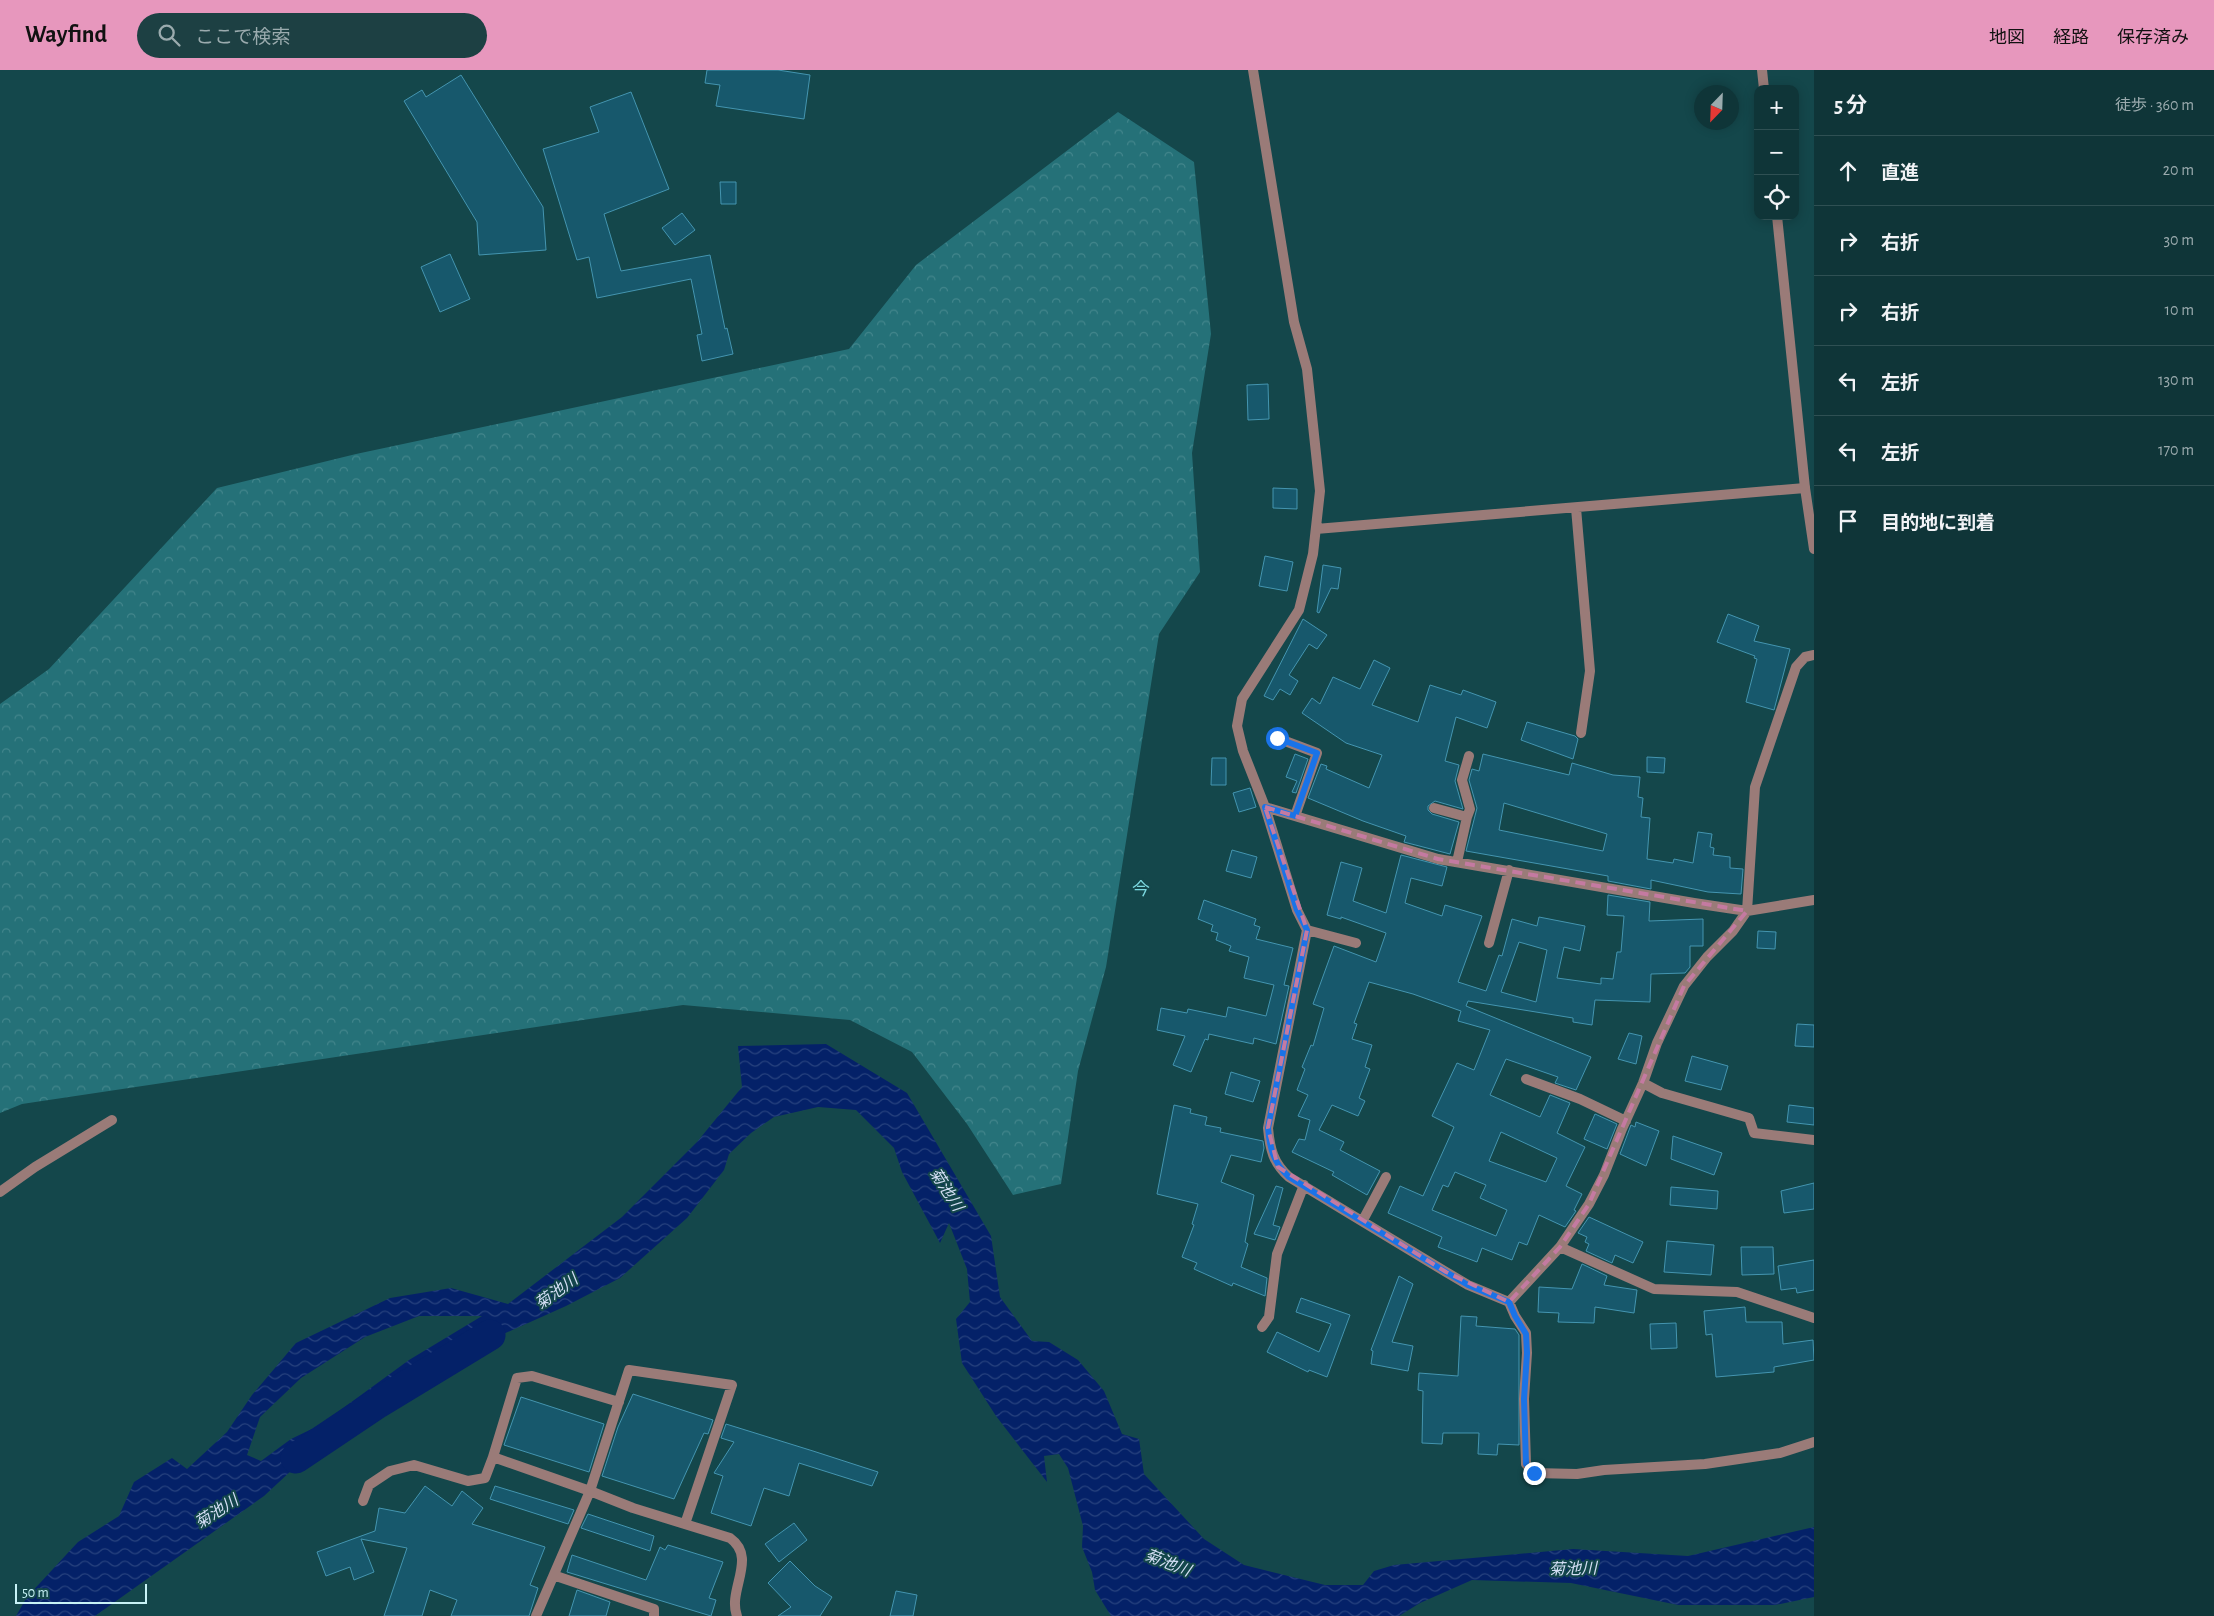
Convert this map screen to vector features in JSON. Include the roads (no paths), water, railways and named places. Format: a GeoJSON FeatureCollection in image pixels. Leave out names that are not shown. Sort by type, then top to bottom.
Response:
{"type":"FeatureCollection","features":[{"type":"Feature","properties":{"kind":"street"},"geometry":{"type":"LineString","coordinates":[[1253,70],[1294,322],[1307,369],[1320,491],[1311,563],[1299,610],[1242,699],[1237,726],[1243,751],[1265,807],[1294,902],[1307,930],[1268,1128],[1271,1152],[1278,1167],[1304,1185],[1461,1281],[1509,1302],[1526,1334],[1527,1353],[1524,1399],[1526,1464],[1534,1473],[1577,1474],[1604,1470],[1706,1464],[1780,1453],[1814,1442]]}},
{"type":"Feature","properties":{"kind":"street"},"geometry":{"type":"LineString","coordinates":[[1762,70],[1764,85]]}},
{"type":"Feature","properties":{"kind":"street"},"geometry":{"type":"LineString","coordinates":[[1777,220],[1805,488],[1814,548]]}},
{"type":"Feature","properties":{"kind":"street"},"geometry":{"type":"LineString","coordinates":[[1316,529],[1805,488]]}},
{"type":"Feature","properties":{"kind":"street"},"geometry":{"type":"LineString","coordinates":[[1576,508],[1590,671],[1581,733]]}},
{"type":"Feature","properties":{"kind":"street"},"geometry":{"type":"LineString","coordinates":[[1509,1302],[1560,1247],[1597,1190],[1643,1083],[1657,1043],[1684,986],[1707,956],[1733,931],[1747,911],[1756,788],[1796,667],[1805,657],[1814,655]]}},
{"type":"Feature","properties":{"kind":"street"},"geometry":{"type":"LineString","coordinates":[[1277,738],[1317,753],[1295,816]]}},
{"type":"Feature","properties":{"kind":"street"},"geometry":{"type":"LineString","coordinates":[[1457,862],[1470,809],[1462,780],[1469,756]]}},
{"type":"Feature","properties":{"kind":"street"},"geometry":{"type":"LineString","coordinates":[[1265,807],[1429,856],[1457,862],[1747,911],[1814,900]]}},
{"type":"Feature","properties":{"kind":"street"},"geometry":{"type":"LineString","coordinates":[[1434,808],[1467,817]]}},
{"type":"Feature","properties":{"kind":"street"},"geometry":{"type":"LineString","coordinates":[[1489,943],[1509,870]]}},
{"type":"Feature","properties":{"kind":"street"},"geometry":{"type":"LineString","coordinates":[[1307,930],[1356,943]]}},
{"type":"Feature","properties":{"kind":"street"},"geometry":{"type":"LineString","coordinates":[[1526,1079],[1580,1099],[1626,1120]]}},
{"type":"Feature","properties":{"kind":"street"},"geometry":{"type":"LineString","coordinates":[[1643,1083],[1662,1093],[1749,1118],[1754,1134],[1814,1140]]}},
{"type":"Feature","properties":{"kind":"street"},"geometry":{"type":"LineString","coordinates":[[0,1192],[35,1167],[112,1120]]}},
{"type":"Feature","properties":{"kind":"street"},"geometry":{"type":"LineString","coordinates":[[1363,1220],[1386,1177]]}},
{"type":"Feature","properties":{"kind":"street"},"geometry":{"type":"LineString","coordinates":[[1262,1327],[1269,1317],[1277,1254],[1304,1185]]}},
{"type":"Feature","properties":{"kind":"street"},"geometry":{"type":"LineString","coordinates":[[1560,1247],[1654,1290],[1737,1292],[1814,1318]]}},
{"type":"Feature","properties":{"kind":"street"},"geometry":{"type":"LineString","coordinates":[[536,1616],[556,1576],[590,1491],[629,1370],[732,1385],[686,1524]]}},
{"type":"Feature","properties":{"kind":"street"},"geometry":{"type":"LineString","coordinates":[[363,1501],[369,1485],[390,1471],[414,1465],[468,1482],[485,1478],[517,1378],[532,1376],[619,1402]]}},
{"type":"Feature","properties":{"kind":"street"},"geometry":{"type":"LineString","coordinates":[[493,1457],[634,1508],[730,1538],[738,1543],[744,1560],[735,1597],[734,1609],[737,1616]]}},
{"type":"Feature","properties":{"kind":"street"},"geometry":{"type":"LineString","coordinates":[[556,1576],[654,1609],[654,1616]]}},
{"type":"Feature","properties":{"kind":"water"},"geometry":{"type":"Polygon","coordinates":[[[826,1044],[907,1093],[991,1236],[1000,1297],[1032,1341],[1049,1342],[1078,1360],[1104,1391],[1122,1434],[1139,1439],[1144,1474],[1204,1539],[1244,1565],[1325,1585],[1363,1585],[1374,1571],[1394,1565],[1573,1549],[1688,1556],[1814,1527],[1814,1597],[1775,1605],[1678,1605],[1571,1583],[1472,1580],[1420,1603],[1399,1616],[1111,1616],[1095,1590],[1092,1572],[1082,1547],[1083,1526],[1068,1468],[1059,1454],[1044,1456],[1047,1482],[996,1416],[962,1363],[956,1319],[970,1302],[967,1269],[949,1223],[940,1243],[902,1172],[894,1148],[856,1110],[818,1107],[774,1117],[751,1133],[729,1154],[724,1170],[687,1218],[620,1278],[566,1306],[378,1390],[264,1496],[95,1616],[16,1616],[27,1597],[78,1542],[119,1516],[134,1482],[172,1458],[187,1469],[227,1432],[252,1395],[296,1343],[390,1298],[451,1288],[508,1304],[622,1217],[697,1142],[742,1087],[738,1046],[826,1044]],[[419,1316],[365,1337],[301,1378],[260,1417],[247,1455],[261,1461],[291,1439],[320,1425],[409,1360],[482,1316],[419,1316]]]}},
{"type":"Feature","properties":{"kind":"waterway","name":"菊池川"},"geometry":{"type":"LineString","coordinates":[[296,1458],[378,1403],[490,1335]]}},
{"type":"Feature","properties":{"kind":"district","name":"今"},"geometry":{"type":"Point","coordinates":[1141,889]}}]}
